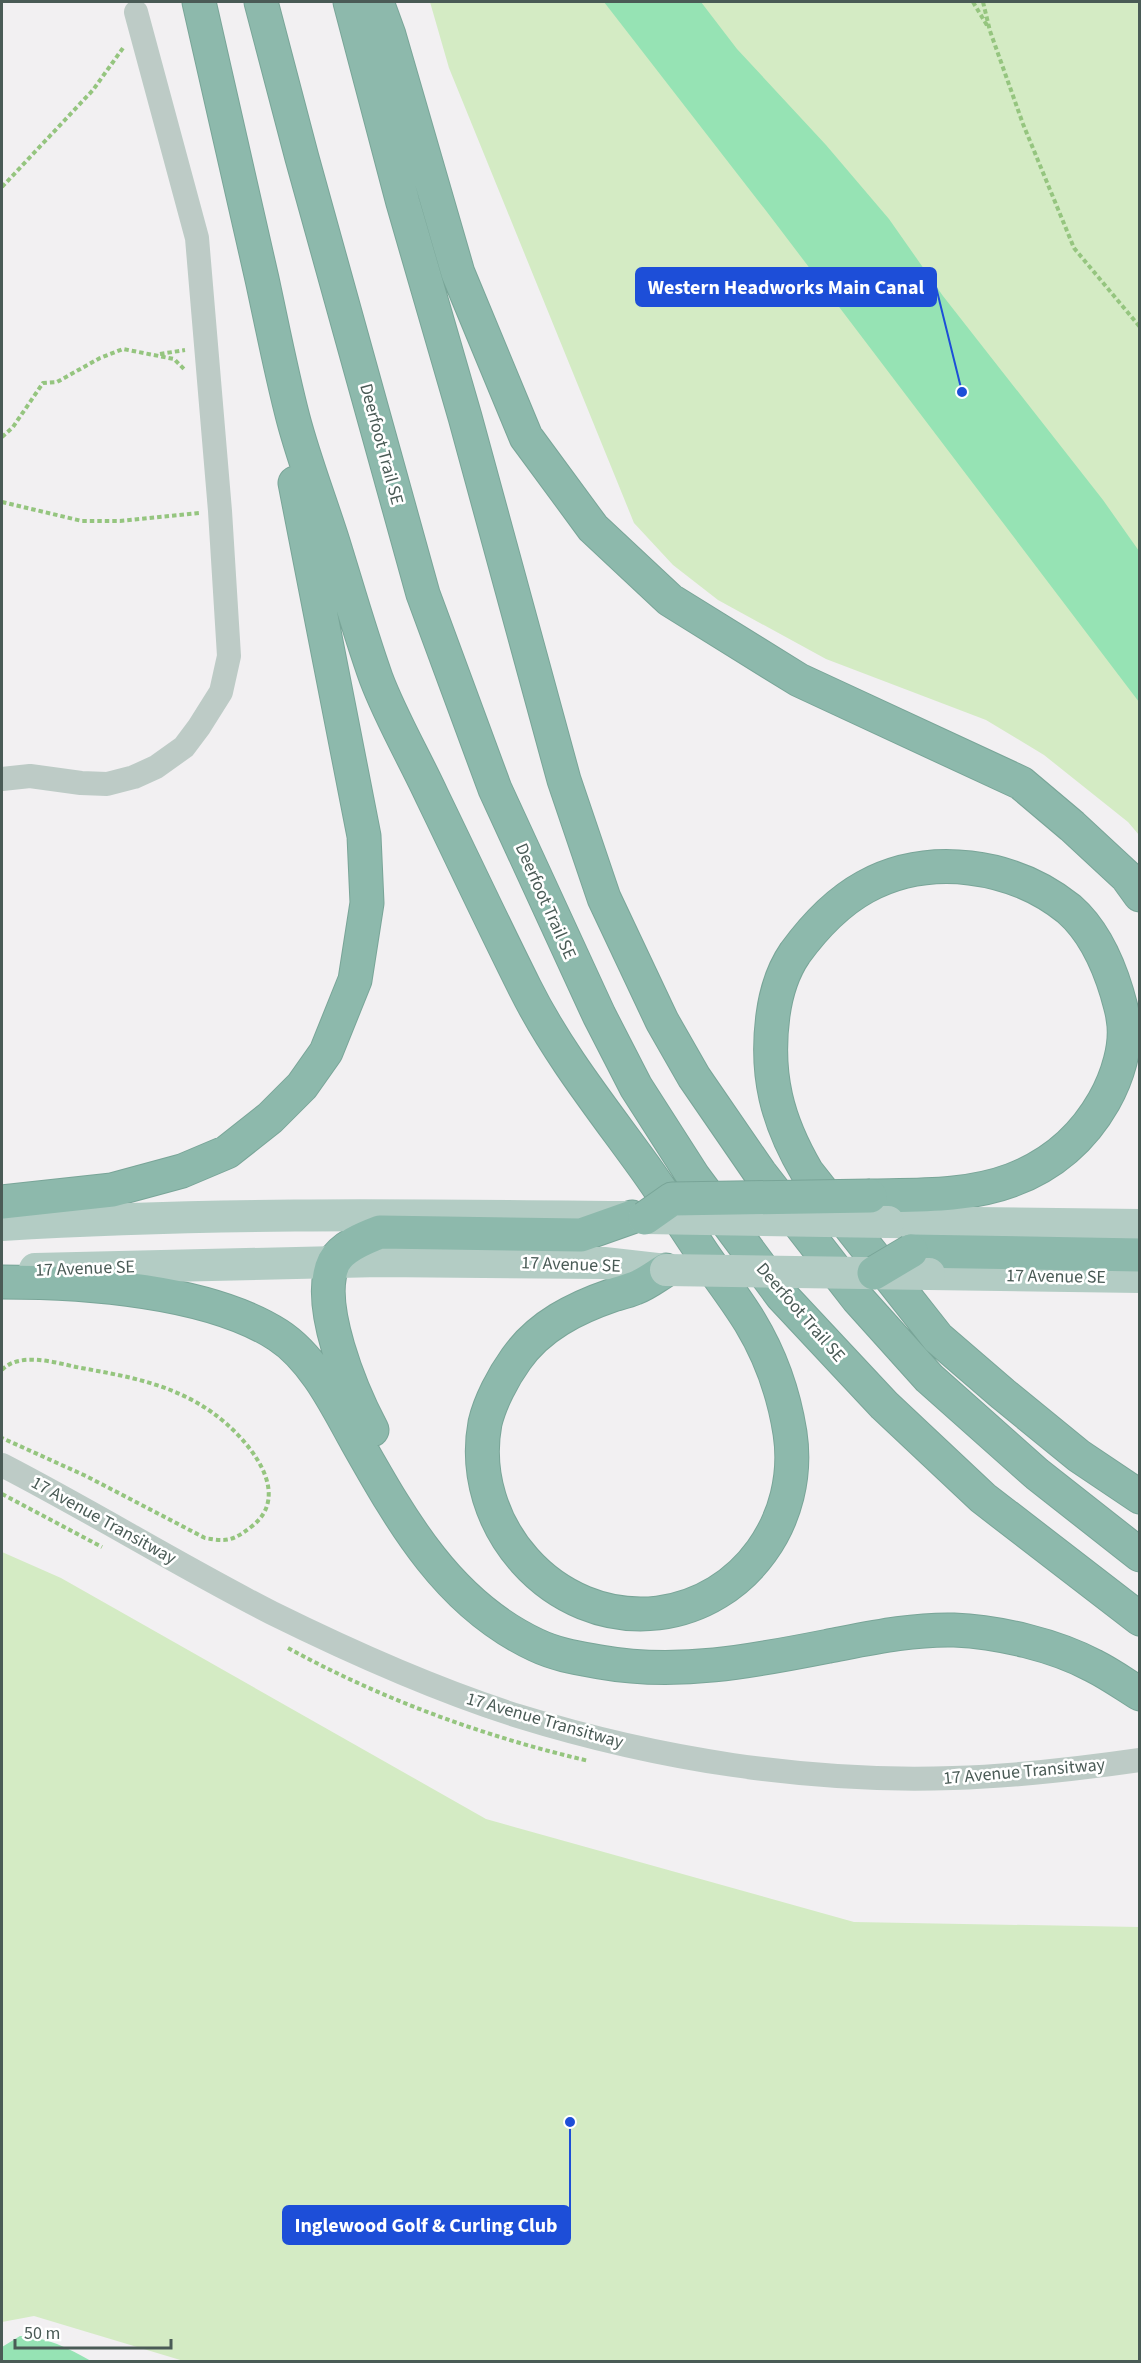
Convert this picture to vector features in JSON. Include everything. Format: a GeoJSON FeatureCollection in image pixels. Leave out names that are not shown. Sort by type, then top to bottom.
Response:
{"type":"FeatureCollection","features":[{"type":"Feature","properties":{"kind":"highway"},"geometry":{"type":"LineString","coordinates":[[199,2],[293,419],[378,683],[528,994],[566,1061],[647,1171],[752,1325],[778,1383],[785,1410],[792,1459],[779,1521],[765,1548],[752,1565],[733,1582],[712,1594],[686,1606],[659,1612],[633,1613],[578,1601],[553,1587],[529,1567],[510,1543],[495,1517],[486,1480],[483,1448],[486,1419],[513,1363],[527,1344],[548,1326],[574,1310],[637,1288],[666,1270]]}},
{"type":"Feature","properties":{"kind":"highway","name":"Deerfoot Trail SE"},"geometry":{"type":"LineString","coordinates":[[261,2],[423,594],[495,789],[598,1015],[636,1087],[693,1176],[782,1296],[884,1405],[983,1498],[1140,1619]]}},
{"type":"Feature","properties":{"kind":"highway"},"geometry":{"type":"LineString","coordinates":[[350,2],[403,203],[465,417],[564,780],[604,898],[662,1021],[694,1077],[760,1173],[880,1324],[929,1378],[1037,1474],[1140,1555]]}},
{"type":"Feature","properties":{"kind":"highway"},"geometry":{"type":"LineString","coordinates":[[377,2],[389,35],[458,273],[526,436],[593,528],[669,600],[799,680],[1021,783],[1128,877],[1140,895]]}},
{"type":"Feature","properties":{"kind":"highway"},"geometry":{"type":"LineString","coordinates":[[2,1202],[112,1190],[182,1171],[227,1152],[270,1118],[302,1086],[326,1052],[354,980],[367,903],[364,836],[291,464],[293,419]]}},
{"type":"Feature","properties":{"kind":"highway"},"geometry":{"type":"LineString","coordinates":[[443,1574],[363,1414],[341,1360],[328,1292],[334,1262],[362,1239],[380,1232],[581,1235],[639,1218],[672,1199],[879,1209],[919,1195],[963,1191],[1003,1182],[1033,1170],[1057,1157],[1078,1137],[1098,1112],[1113,1086],[1122,1053],[1124,1020],[1105,958],[1092,936],[1070,910],[1017,880],[987,871],[953,867],[923,868],[893,875],[866,887],[839,904],[813,929],[791,959],[776,992],[771,1031],[769,1065],[776,1104],[790,1144],[807,1172],[938,1338],[1079,1456],[1140,1497]]}},
{"type":"Feature","properties":{"kind":"highway"},"geometry":{"type":"LineString","coordinates":[[874,1273],[920,1263],[1140,1255]]}},
{"type":"Feature","properties":{"kind":"highway"},"geometry":{"type":"LineString","coordinates":[[2,1282],[53,1282],[109,1287],[178,1299],[225,1310],[280,1336],[299,1354],[321,1381],[400,1519],[443,1574],[490,1619],[536,1645],[564,1656],[656,1669],[690,1668],[745,1662],[897,1633],[954,1630],[1002,1636],[1043,1646],[1092,1665],[1140,1694]]}},
{"type":"Feature","properties":{"kind":"main road"},"geometry":{"type":"LineString","coordinates":[[879,1209],[1140,1225]]}},
{"type":"Feature","properties":{"kind":"main road"},"geometry":{"type":"LineString","coordinates":[[2,1225],[326,1214],[639,1218]]}},
{"type":"Feature","properties":{"kind":"main road","name":"17 Avenue SE"},"geometry":{"type":"LineString","coordinates":[[2,1270],[334,1262],[604,1263],[666,1270],[874,1273]]}},
{"type":"Feature","properties":{"kind":"main road","name":"17 Avenue SE"},"geometry":{"type":"LineString","coordinates":[[920,1263],[1140,1277]]}},
{"type":"Feature","properties":{"kind":"lane"},"geometry":{"type":"LineString","coordinates":[[2,779],[30,776],[107,784],[134,777],[156,767],[184,747],[221,692],[229,656],[220,511],[197,238],[136,12]]}},
{"type":"Feature","properties":{"kind":"lane","name":"17 Avenue Transitway"},"geometry":{"type":"LineString","coordinates":[[2,1465],[271,1612],[368,1657],[439,1688],[483,1704],[601,1739],[745,1766],[889,1778],[1003,1776],[1140,1760]]}},
{"type":"Feature","properties":{"kind":"path"},"geometry":{"type":"LineString","coordinates":[[973,2],[990,31]]}},
{"type":"Feature","properties":{"kind":"path"},"geometry":{"type":"LineString","coordinates":[[983,2],[990,31],[1023,124],[1074,248],[1140,327]]}},
{"type":"Feature","properties":{"kind":"path"},"geometry":{"type":"LineString","coordinates":[[2,187],[93,90],[122,50],[136,12]]}},
{"type":"Feature","properties":{"kind":"path"},"geometry":{"type":"LineString","coordinates":[[2,437],[13,427],[44,383],[57,382],[100,358],[123,349],[174,359],[210,393]]}},
{"type":"Feature","properties":{"kind":"path"},"geometry":{"type":"LineString","coordinates":[[2,502],[82,521],[120,521],[220,511]]}},
{"type":"Feature","properties":{"kind":"path"},"geometry":{"type":"LineString","coordinates":[[2,1370],[6,1365],[27,1360],[53,1362],[142,1379],[171,1389],[195,1401],[215,1415],[256,1457],[267,1478],[270,1493],[266,1509],[256,1523],[238,1537],[223,1542],[205,1538],[86,1476],[2,1438]]}},
{"type":"Feature","properties":{"kind":"shaded area"},"geometry":{"type":"Polygon","coordinates":[[[430,2],[1139,2],[1139,835],[1128,822],[1044,755],[986,720],[826,659],[718,600],[673,565],[634,523],[449,68],[430,2]]]}},
{"type":"Feature","properties":{"kind":"shaded area"},"geometry":{"type":"Polygon","coordinates":[[[604,2],[701,2],[737,49],[826,145],[889,219],[943,296],[1103,500],[1139,551],[1139,702],[767,212],[604,2]]]}},
{"type":"Feature","properties":{"kind":"shaded area"},"geometry":{"type":"Polygon","coordinates":[[[2,1552],[61,1578],[486,1819],[854,1922],[1139,1927],[1139,2361],[187,2362],[34,2316],[2,2322],[2,1552]]]}},
{"type":"Feature","properties":{"kind":"shaded area"},"geometry":{"type":"Polygon","coordinates":[[[20,2336],[48,2341],[91,2361],[2,2361],[2,2347],[20,2336]]]}},
{"type":"Feature","properties":{"kind":"place","name":"Western Headworks Main Canal"},"geometry":{"type":"Point","coordinates":[962,392]}},
{"type":"Feature","properties":{"kind":"place","name":"Inglewood Golf & Curling Club"},"geometry":{"type":"Point","coordinates":[570,2122]}}]}
